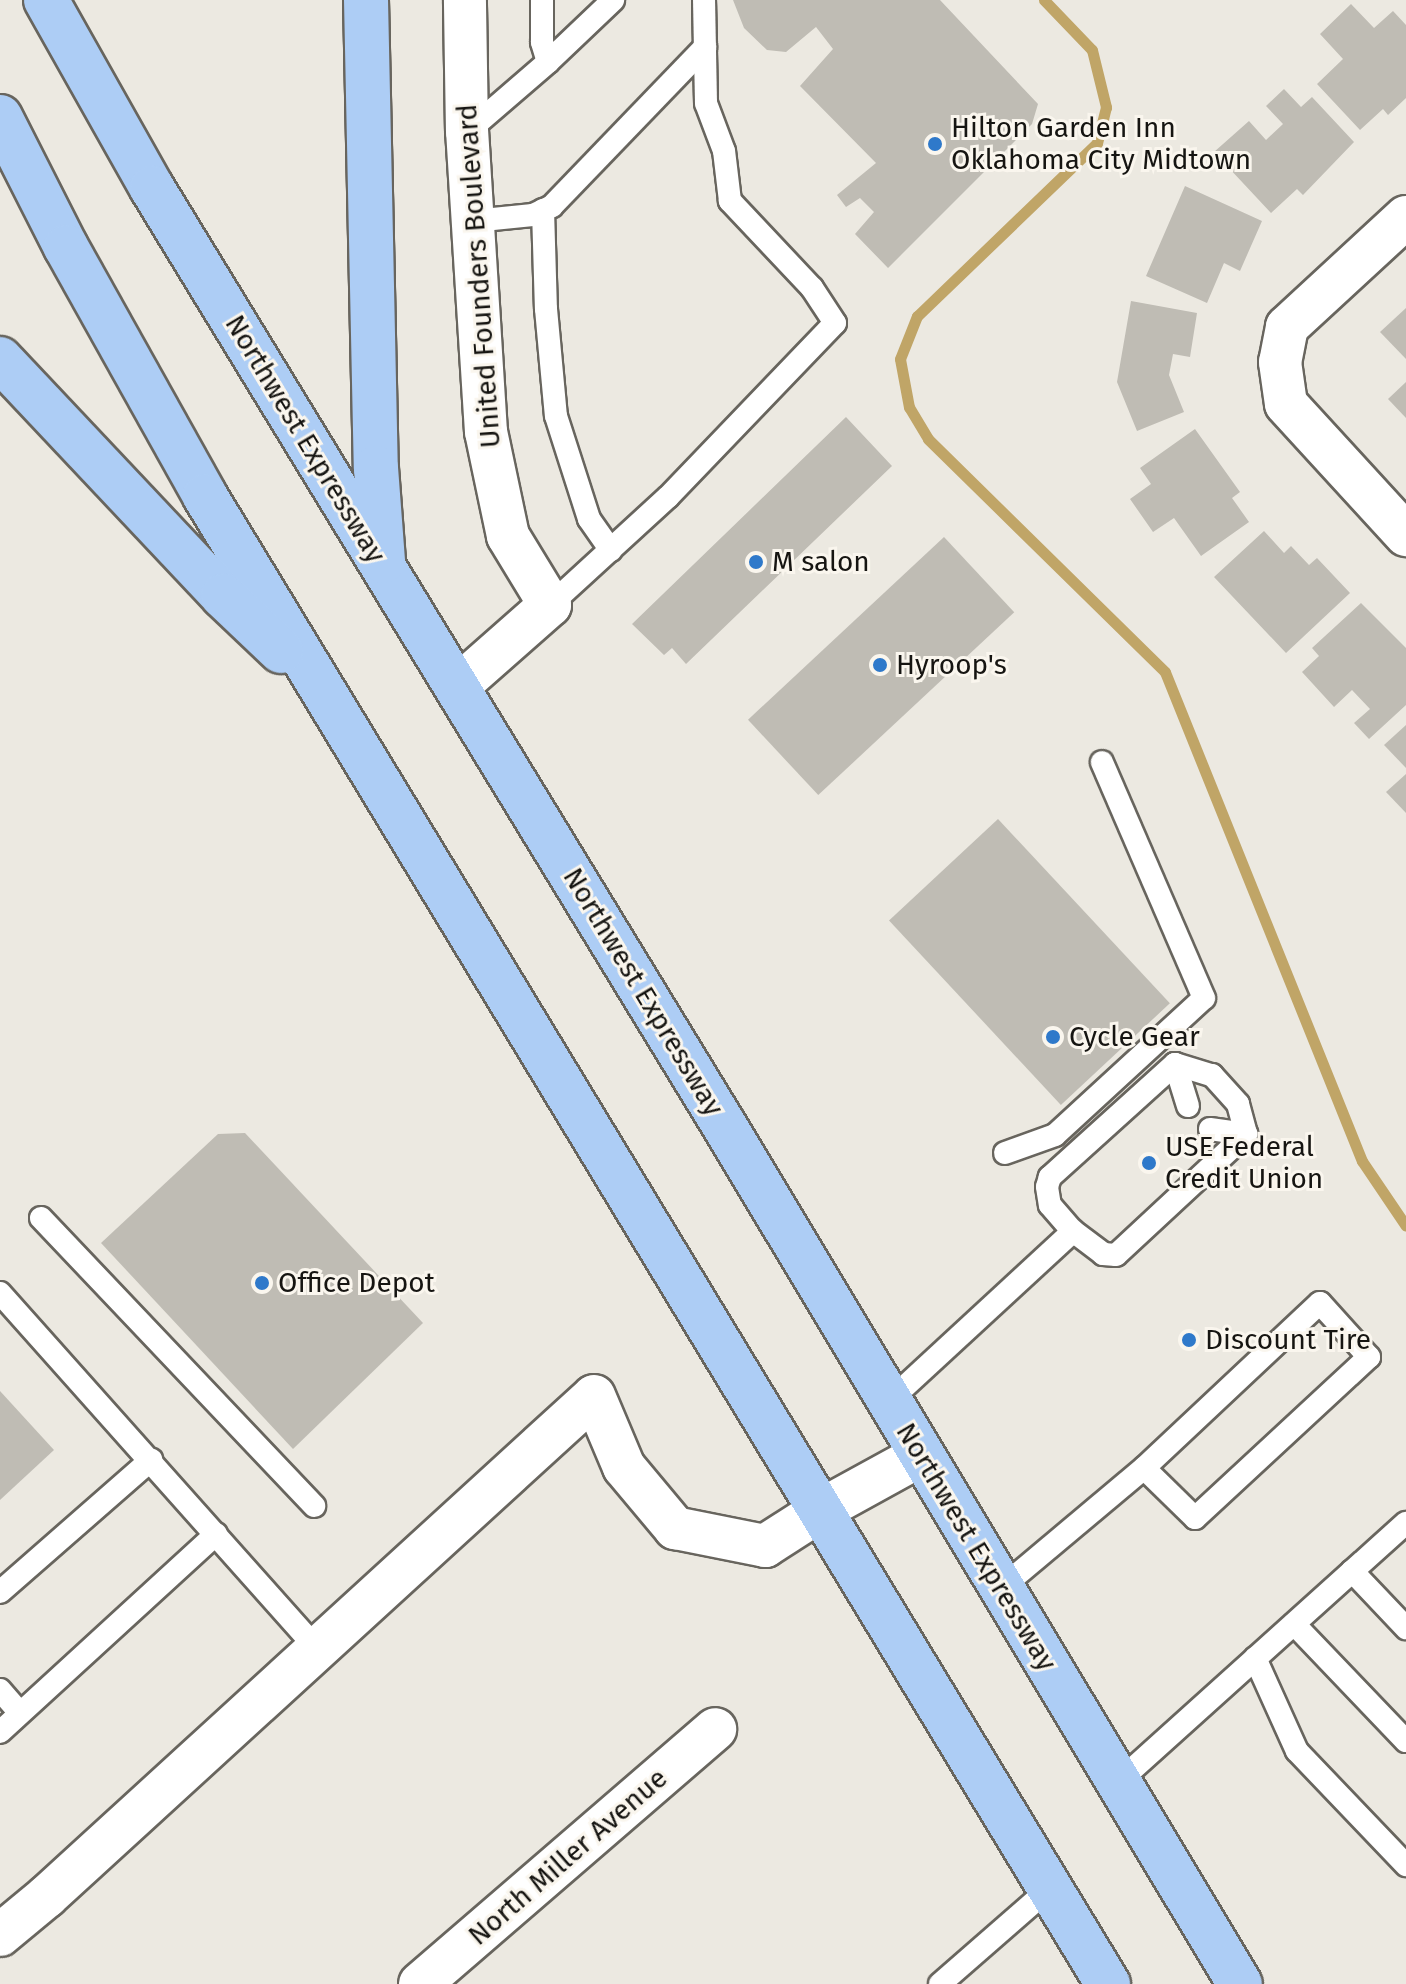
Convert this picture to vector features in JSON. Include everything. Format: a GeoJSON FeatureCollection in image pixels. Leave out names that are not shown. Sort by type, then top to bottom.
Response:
{"type":"FeatureCollection","features":[{"type":"Feature","properties":{"kind":"highway","name":"Northwest Expressway"},"geometry":{"type":"LineString","coordinates":[[46,0],[152,188],[724,1125],[1240,1984]]}},
{"type":"Feature","properties":{"kind":"highway"},"geometry":{"type":"LineString","coordinates":[[366,0],[376,468],[383,568]]}},
{"type":"Feature","properties":{"kind":"highway"},"geometry":{"type":"LineString","coordinates":[[0,117],[66,247],[189,468],[1108,1984]]}},
{"type":"Feature","properties":{"kind":"highway"},"geometry":{"type":"LineString","coordinates":[[0,359],[223,596],[320,688]]}},
{"type":"Feature","properties":{"kind":"street","name":"United Founders Boulevard"},"geometry":{"type":"LineString","coordinates":[[465,0],[467,132],[486,432],[508,536],[550,605]]}},
{"type":"Feature","properties":{"kind":"street"},"geometry":{"type":"LineString","coordinates":[[1406,217],[1287,327],[1280,362],[1286,404],[1406,535]]}},
{"type":"Feature","properties":{"kind":"street"},"geometry":{"type":"LineString","coordinates":[[457,687],[550,605]]}},
{"type":"Feature","properties":{"kind":"street"},"geometry":{"type":"LineString","coordinates":[[0,1935],[318,1650],[594,1396],[624,1467],[675,1528],[765,1546],[821,1510],[921,1455]]}},
{"type":"Feature","properties":{"kind":"street","name":"North Miller Avenue"},"geometry":{"type":"LineString","coordinates":[[420,1984],[715,1729]]}},
{"type":"Feature","properties":{"kind":"lane"},"geometry":{"type":"LineString","coordinates":[[542,0],[542,42],[548,62]]}},
{"type":"Feature","properties":{"kind":"lane"},"geometry":{"type":"LineString","coordinates":[[467,132],[613,0]]}},
{"type":"Feature","properties":{"kind":"lane"},"geometry":{"type":"LineString","coordinates":[[550,605],[668,497],[835,323],[812,288],[730,201],[724,151],[706,103],[704,0]]}},
{"type":"Feature","properties":{"kind":"lane"},"geometry":{"type":"LineString","coordinates":[[473,221],[533,215],[552,206],[705,47]]}},
{"type":"Feature","properties":{"kind":"lane"},"geometry":{"type":"LineString","coordinates":[[543,210],[546,309],[556,416],[589,519],[611,550]]}},
{"type":"Feature","properties":{"kind":"lane"},"geometry":{"type":"LineString","coordinates":[[1005,1153],[1055,1135],[1204,998],[1102,762]]}},
{"type":"Feature","properties":{"kind":"lane"},"geometry":{"type":"LineString","coordinates":[[1175,1064],[1188,1106]]}},
{"type":"Feature","properties":{"kind":"lane"},"geometry":{"type":"LineString","coordinates":[[1175,1064],[1212,1075],[1238,1104],[1246,1134]]}},
{"type":"Feature","properties":{"kind":"lane"},"geometry":{"type":"LineString","coordinates":[[1175,1064],[1050,1177],[1047,1187],[1050,1205],[1073,1231],[1103,1254],[1116,1255],[1246,1134]]}},
{"type":"Feature","properties":{"kind":"lane"},"geometry":{"type":"LineString","coordinates":[[1210,1129],[1246,1134]]}},
{"type":"Feature","properties":{"kind":"lane"},"geometry":{"type":"LineString","coordinates":[[41,1218],[314,1506]]}},
{"type":"Feature","properties":{"kind":"lane"},"geometry":{"type":"LineString","coordinates":[[888,1402],[1073,1231]]}},
{"type":"Feature","properties":{"kind":"lane"},"geometry":{"type":"LineString","coordinates":[[0,1293],[2,1291],[318,1650]]}},
{"type":"Feature","properties":{"kind":"lane"},"geometry":{"type":"LineString","coordinates":[[1001,1588],[1144,1468],[1320,1303],[1369,1357],[1195,1518],[1144,1468]]}},
{"type":"Feature","properties":{"kind":"lane"},"geometry":{"type":"LineString","coordinates":[[0,1592],[151,1460]]}},
{"type":"Feature","properties":{"kind":"lane"},"geometry":{"type":"LineString","coordinates":[[1117,1783],[1406,1523]]}},
{"type":"Feature","properties":{"kind":"lane"},"geometry":{"type":"LineString","coordinates":[[0,1732],[216,1534]]}},
{"type":"Feature","properties":{"kind":"lane"},"geometry":{"type":"LineString","coordinates":[[1352,1571],[1406,1628]]}},
{"type":"Feature","properties":{"kind":"lane"},"geometry":{"type":"LineString","coordinates":[[1294,1624],[1406,1741]]}},
{"type":"Feature","properties":{"kind":"lane"},"geometry":{"type":"LineString","coordinates":[[1255,1658],[1297,1751],[1406,1865]]}},
{"type":"Feature","properties":{"kind":"lane"},"geometry":{"type":"LineString","coordinates":[[0,1690],[20,1713]]}},
{"type":"Feature","properties":{"kind":"lane"},"geometry":{"type":"LineString","coordinates":[[940,1984],[1050,1888]]}},
{"type":"Feature","properties":{"kind":"building","name":"Hilton Garden Inn Oklahoma City Midtown"},"geometry":{"type":"Polygon","coordinates":[[[733,0],[940,0],[1038,104],[1032,124],[888,268],[855,234],[874,212],[860,198],[846,207],[837,195],[876,163],[800,86],[833,49],[816,27],[786,52],[767,50],[744,28],[733,0]]]}},
{"type":"Feature","properties":{"kind":"building"},"geometry":{"type":"Polygon","coordinates":[[[1351,4],[1374,28],[1393,11],[1406,25],[1406,98],[1388,115],[1383,109],[1360,130],[1317,84],[1343,59],[1320,34],[1351,4]]]}},
{"type":"Feature","properties":{"kind":"building"},"geometry":{"type":"Polygon","coordinates":[[[1284,89],[1301,107],[1312,97],[1354,142],[1303,195],[1297,189],[1271,213],[1214,152],[1249,121],[1266,140],[1283,124],[1266,106],[1284,89]]]}},
{"type":"Feature","properties":{"kind":"building"},"geometry":{"type":"Polygon","coordinates":[[[1185,186],[1262,221],[1240,271],[1224,263],[1207,303],[1146,276],[1185,186]]]}},
{"type":"Feature","properties":{"kind":"building"},"geometry":{"type":"Polygon","coordinates":[[[1131,301],[1197,313],[1190,357],[1173,354],[1169,375],[1184,412],[1137,431],[1117,382],[1131,301]]]}},
{"type":"Feature","properties":{"kind":"building"},"geometry":{"type":"Polygon","coordinates":[[[1406,308],[1406,359],[1380,332],[1406,308]]]}},
{"type":"Feature","properties":{"kind":"building"},"geometry":{"type":"Polygon","coordinates":[[[1406,382],[1406,418],[1388,399],[1406,382]]]}},
{"type":"Feature","properties":{"kind":"building"},"geometry":{"type":"Polygon","coordinates":[[[846,417],[892,466],[686,664],[672,648],[664,655],[632,624],[846,417]]]}},
{"type":"Feature","properties":{"kind":"building"},"geometry":{"type":"Polygon","coordinates":[[[1195,429],[1240,492],[1232,498],[1249,522],[1201,556],[1174,518],[1153,532],[1130,499],[1151,484],[1140,468],[1195,429]]]}},
{"type":"Feature","properties":{"kind":"building"},"geometry":{"type":"Polygon","coordinates":[[[1264,531],[1284,553],[1291,546],[1309,565],[1317,558],[1350,593],[1286,653],[1214,577],[1264,531]]]}},
{"type":"Feature","properties":{"kind":"building"},"geometry":{"type":"Polygon","coordinates":[[[944,537],[1014,612],[818,795],[748,720],[944,537]]]}},
{"type":"Feature","properties":{"kind":"building"},"geometry":{"type":"Polygon","coordinates":[[[1361,603],[1406,648],[1406,705],[1369,739],[1354,723],[1370,709],[1352,690],[1334,707],[1302,672],[1319,656],[1312,648],[1361,603]]]}},
{"type":"Feature","properties":{"kind":"building"},"geometry":{"type":"Polygon","coordinates":[[[1406,725],[1406,768],[1384,745],[1406,725]]]}},
{"type":"Feature","properties":{"kind":"building"},"geometry":{"type":"Polygon","coordinates":[[[1406,774],[1406,813],[1386,792],[1406,774]]]}},
{"type":"Feature","properties":{"kind":"building"},"geometry":{"type":"Polygon","coordinates":[[[998,819],[1170,1003],[1061,1105],[889,921],[998,819]]]}},
{"type":"Feature","properties":{"kind":"building","name":"Office Depot"},"geometry":{"type":"Polygon","coordinates":[[[245,1133],[423,1323],[293,1449],[101,1243],[218,1134],[245,1133]]]}},
{"type":"Feature","properties":{"kind":"building"},"geometry":{"type":"Polygon","coordinates":[[[0,1391],[54,1450],[0,1500],[0,1391]]]}},
{"type":"Feature","properties":{"kind":"waterway"},"geometry":{"type":"LineString","coordinates":[[1044,0],[1092,50],[1106,107],[1097,143],[917,316],[900,359],[909,407],[928,439],[1165,672],[1362,1161],[1406,1226]]}},
{"type":"Feature","properties":{"kind":"place","name":"Hilton Garden Inn Oklahoma City Midtown"},"geometry":{"type":"Point","coordinates":[935,144]}},
{"type":"Feature","properties":{"kind":"place","name":"M salon"},"geometry":{"type":"Point","coordinates":[756,562]}},
{"type":"Feature","properties":{"kind":"place","name":"Hyroop's"},"geometry":{"type":"Point","coordinates":[880,665]}},
{"type":"Feature","properties":{"kind":"place","name":"Cycle Gear"},"geometry":{"type":"Point","coordinates":[1053,1037]}},
{"type":"Feature","properties":{"kind":"place","name":"USE Federal Credit Union"},"geometry":{"type":"Point","coordinates":[1149,1163]}},
{"type":"Feature","properties":{"kind":"place","name":"Office Depot"},"geometry":{"type":"Point","coordinates":[262,1283]}},
{"type":"Feature","properties":{"kind":"place","name":"Discount Tire"},"geometry":{"type":"Point","coordinates":[1189,1340]}}]}
